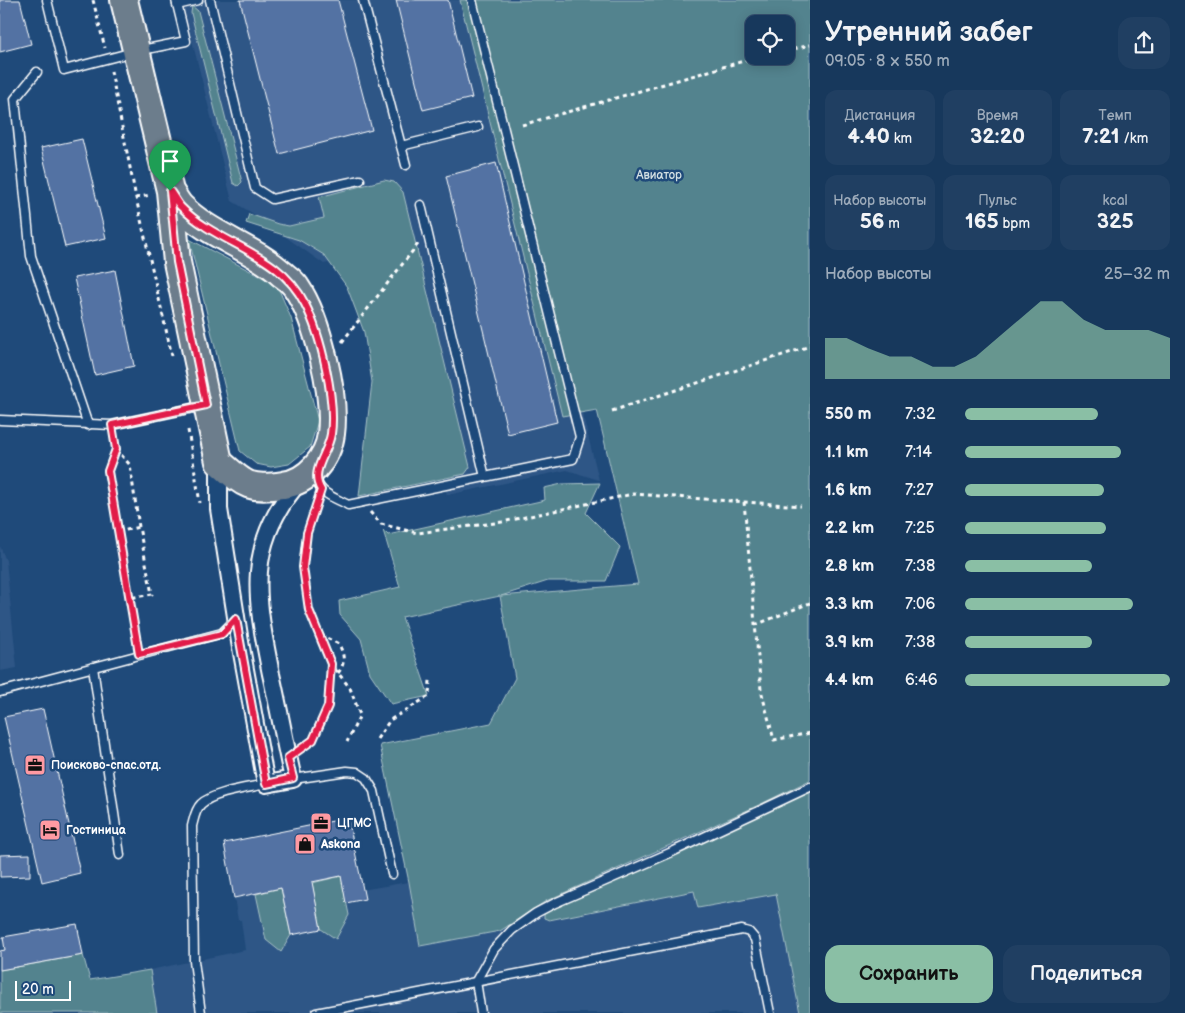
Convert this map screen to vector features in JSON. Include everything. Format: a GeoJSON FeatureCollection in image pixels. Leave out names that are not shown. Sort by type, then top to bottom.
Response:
{"type":"FeatureCollection","features":[{"type":"Feature","properties":{"kind":"main road"},"geometry":{"type":"LineString","coordinates":[[124,0],[170,191],[195,407],[219,462],[243,483],[262,488],[290,484],[312,484],[314,470],[325,454],[331,434],[332,410],[327,374],[306,306],[295,286],[273,266],[197,220],[180,206],[170,191]]}},
{"type":"Feature","properties":{"kind":"street"},"geometry":{"type":"LineString","coordinates":[[219,462],[219,509],[236,619],[266,784],[293,778],[260,614],[258,576],[261,552],[269,527],[279,507],[312,484]]}},
{"type":"Feature","properties":{"kind":"lane"},"geometry":{"type":"LineString","coordinates":[[47,0],[64,70],[137,51],[186,41],[177,2],[198,0]]}},
{"type":"Feature","properties":{"kind":"lane"},"geometry":{"type":"LineString","coordinates":[[210,0],[255,188],[272,199],[360,180]]}},
{"type":"Feature","properties":{"kind":"lane"},"geometry":{"type":"LineString","coordinates":[[363,0],[406,165]]}},
{"type":"Feature","properties":{"kind":"lane"},"geometry":{"type":"LineString","coordinates":[[312,484],[348,505],[573,459],[580,437],[472,0]]}},
{"type":"Feature","properties":{"kind":"lane"},"geometry":{"type":"LineString","coordinates":[[37,72],[14,99],[32,256],[88,425]]}},
{"type":"Feature","properties":{"kind":"lane"},"geometry":{"type":"LineString","coordinates":[[401,146],[478,127]]}},
{"type":"Feature","properties":{"kind":"lane"},"geometry":{"type":"LineString","coordinates":[[421,205],[485,477]]}},
{"type":"Feature","properties":{"kind":"lane"},"geometry":{"type":"LineString","coordinates":[[0,420],[112,425],[195,407]]}},
{"type":"Feature","properties":{"kind":"lane"},"geometry":{"type":"LineString","coordinates":[[0,692],[139,654],[222,634],[236,619]]}},
{"type":"Feature","properties":{"kind":"lane"},"geometry":{"type":"LineString","coordinates":[[93,667],[120,855]]}},
{"type":"Feature","properties":{"kind":"lane"},"geometry":{"type":"LineString","coordinates":[[293,778],[347,770],[357,772],[366,778],[374,791],[392,874]]}},
{"type":"Feature","properties":{"kind":"lane"},"geometry":{"type":"LineString","coordinates":[[201,1013],[194,961],[192,826],[194,816],[201,805],[213,797],[266,784]]}},
{"type":"Feature","properties":{"kind":"lane"},"geometry":{"type":"LineString","coordinates":[[482,1013],[476,981],[494,949],[512,930],[536,913],[810,787]]}},
{"type":"Feature","properties":{"kind":"lane"},"geometry":{"type":"LineString","coordinates":[[316,1013],[353,1010],[476,981],[742,930],[749,932],[755,939],[770,1013]]}},
{"type":"Feature","properties":{"kind":"path"},"geometry":{"type":"LineString","coordinates":[[93,0],[108,59],[136,198],[173,361]]}},
{"type":"Feature","properties":{"kind":"path"},"geometry":{"type":"LineString","coordinates":[[795,49],[810,45]]}},
{"type":"Feature","properties":{"kind":"path"},"geometry":{"type":"LineString","coordinates":[[522,125],[745,61]]}},
{"type":"Feature","properties":{"kind":"path"},"geometry":{"type":"LineString","coordinates":[[339,346],[427,232]]}},
{"type":"Feature","properties":{"kind":"path"},"geometry":{"type":"LineString","coordinates":[[612,411],[810,346]]}},
{"type":"Feature","properties":{"kind":"path"},"geometry":{"type":"LineString","coordinates":[[195,407],[201,507]]}},
{"type":"Feature","properties":{"kind":"path"},"geometry":{"type":"LineString","coordinates":[[112,425],[116,449],[108,471],[139,654]]}},
{"type":"Feature","properties":{"kind":"path"},"geometry":{"type":"LineString","coordinates":[[116,449],[130,465],[139,527],[152,594],[130,598]]}},
{"type":"Feature","properties":{"kind":"path"},"geometry":{"type":"LineString","coordinates":[[312,484],[303,567],[309,610],[331,664],[350,688],[360,715],[347,742]]}},
{"type":"Feature","properties":{"kind":"path"},"geometry":{"type":"LineString","coordinates":[[362,502],[381,524],[417,533],[502,522],[633,494],[801,506]]}},
{"type":"Feature","properties":{"kind":"path"},"geometry":{"type":"LineString","coordinates":[[744,502],[761,690],[774,740],[810,733]]}},
{"type":"Feature","properties":{"kind":"path"},"geometry":{"type":"LineString","coordinates":[[118,532],[139,527]]}},
{"type":"Feature","properties":{"kind":"path"},"geometry":{"type":"LineString","coordinates":[[755,625],[810,603]]}},
{"type":"Feature","properties":{"kind":"path"},"geometry":{"type":"LineString","coordinates":[[319,634],[339,644],[344,655],[343,667],[338,673]]}},
{"type":"Feature","properties":{"kind":"path"},"geometry":{"type":"LineString","coordinates":[[288,758],[313,740],[328,706],[331,664]]}},
{"type":"Feature","properties":{"kind":"path"},"geometry":{"type":"LineString","coordinates":[[377,739],[390,720],[429,696],[430,680]]}},
{"type":"Feature","properties":{"kind":"shaded area"},"geometry":{"type":"Polygon","coordinates":[[[182,0],[480,0],[599,480],[567,470],[447,495],[391,248],[324,264],[232,201],[182,0]]]}},
{"type":"Feature","properties":{"kind":"shaded area"},"geometry":{"type":"Polygon","coordinates":[[[0,546],[6,561],[17,668],[0,671],[0,546]]]}},
{"type":"Feature","properties":{"kind":"shaded area"},"geometry":{"type":"Polygon","coordinates":[[[380,745],[810,753],[810,1013],[0,1013],[0,938],[77,924],[90,980],[150,970],[245,950],[241,920],[238,920],[224,843],[348,818],[362,890],[408,882],[380,745]]]}},
{"type":"Feature","properties":{"kind":"green space","name":"Авиатор"},"geometry":{"type":"Polygon","coordinates":[[[460,0],[810,0],[810,780],[546,901],[500,931],[420,946],[409,882],[380,745],[491,723],[515,678],[500,596],[402,617],[429,696],[391,704],[370,673],[361,639],[340,615],[339,601],[400,587],[383,530],[388,535],[545,500],[544,488],[562,484],[600,483],[586,513],[620,547],[606,581],[548,581],[501,596],[638,584],[597,410],[562,416],[460,0]]]}},
{"type":"Feature","properties":{"kind":"green space"},"geometry":{"type":"Polygon","coordinates":[[[192,6],[198,11],[242,182],[238,186],[233,183],[191,13],[192,6]]]}},
{"type":"Feature","properties":{"kind":"green space"},"geometry":{"type":"Polygon","coordinates":[[[384,180],[394,182],[403,192],[470,467],[465,474],[359,496],[372,382],[364,332],[347,287],[324,255],[299,240],[246,223],[249,214],[289,226],[324,218],[319,197],[384,180]]]}},
{"type":"Feature","properties":{"kind":"green space"},"geometry":{"type":"Polygon","coordinates":[[[189,239],[277,285],[291,318],[318,421],[310,447],[289,464],[271,467],[256,464],[240,451],[189,239]]]}},
{"type":"Feature","properties":{"kind":"green space"},"geometry":{"type":"Polygon","coordinates":[[[810,791],[810,1013],[800,1013],[776,894],[698,908],[694,891],[549,920],[544,918],[544,913],[548,909],[810,791]]]}},
{"type":"Feature","properties":{"kind":"green space"},"geometry":{"type":"Polygon","coordinates":[[[341,876],[349,915],[336,939],[321,929],[312,883],[341,876]]]}},
{"type":"Feature","properties":{"kind":"green space"},"geometry":{"type":"Polygon","coordinates":[[[281,888],[291,935],[281,952],[266,940],[256,894],[281,888]]]}},
{"type":"Feature","properties":{"kind":"green space"},"geometry":{"type":"Polygon","coordinates":[[[83,955],[90,980],[150,970],[157,1013],[0,1013],[0,970],[83,955]]]}},
{"type":"Feature","properties":{"kind":"building"},"geometry":{"type":"Polygon","coordinates":[[[0,0],[20,0],[31,44],[0,52],[0,0]]]}},
{"type":"Feature","properties":{"kind":"building"},"geometry":{"type":"Polygon","coordinates":[[[240,0],[338,0],[372,130],[279,154],[240,0]]]}},
{"type":"Feature","properties":{"kind":"building"},"geometry":{"type":"Polygon","coordinates":[[[396,0],[448,0],[472,98],[423,110],[396,0]]]}},
{"type":"Feature","properties":{"kind":"building"},"geometry":{"type":"Polygon","coordinates":[[[82,139],[106,238],[65,247],[41,148],[82,139]]]}},
{"type":"Feature","properties":{"kind":"building"},"geometry":{"type":"Polygon","coordinates":[[[496,163],[557,422],[508,434],[446,176],[496,163]]]}},
{"type":"Feature","properties":{"kind":"building"},"geometry":{"type":"Polygon","coordinates":[[[115,270],[134,366],[95,375],[74,278],[115,270]]]}},
{"type":"Feature","properties":{"kind":"building","name":"Гостиница"},"geometry":{"type":"Polygon","coordinates":[[[43,709],[80,873],[42,882],[4,717],[43,709]]]}},
{"type":"Feature","properties":{"kind":"building"},"geometry":{"type":"Polygon","coordinates":[[[348,818],[365,899],[346,903],[341,876],[312,882],[321,929],[291,935],[281,888],[234,898],[224,843],[348,818]]]}},
{"type":"Feature","properties":{"kind":"building"},"geometry":{"type":"Polygon","coordinates":[[[30,854],[30,876],[0,877],[0,855],[30,854]]]}},
{"type":"Feature","properties":{"kind":"building"},"geometry":{"type":"Polygon","coordinates":[[[77,924],[83,955],[0,970],[0,951],[5,950],[3,937],[77,924]]]}},
{"type":"Feature","properties":{"kind":"place","name":"Поисково-спас.отд."},"geometry":{"type":"Point","coordinates":[35,765]}},
{"type":"Feature","properties":{"kind":"place","name":"ЦГМС"},"geometry":{"type":"Point","coordinates":[321,823]}},
{"type":"Feature","properties":{"kind":"place","name":"Гостиница"},"geometry":{"type":"Point","coordinates":[50,830]}},
{"type":"Feature","properties":{"kind":"place","name":"Askona"},"geometry":{"type":"Point","coordinates":[305,844]}},
{"type":"Feature","properties":{"kind":"route"},"geometry":{"type":"LineString","coordinates":[[170,191],[180,206],[197,220],[273,266],[295,286],[306,306],[327,374],[332,410],[331,434],[325,454],[316,472],[316,482],[321,490],[307,533],[303,567],[309,610],[331,664],[328,706],[313,740],[288,758],[293,778],[266,784],[236,619],[222,634],[139,654],[108,471],[116,449],[112,425],[206,405],[177,262],[170,191]]}}]}
